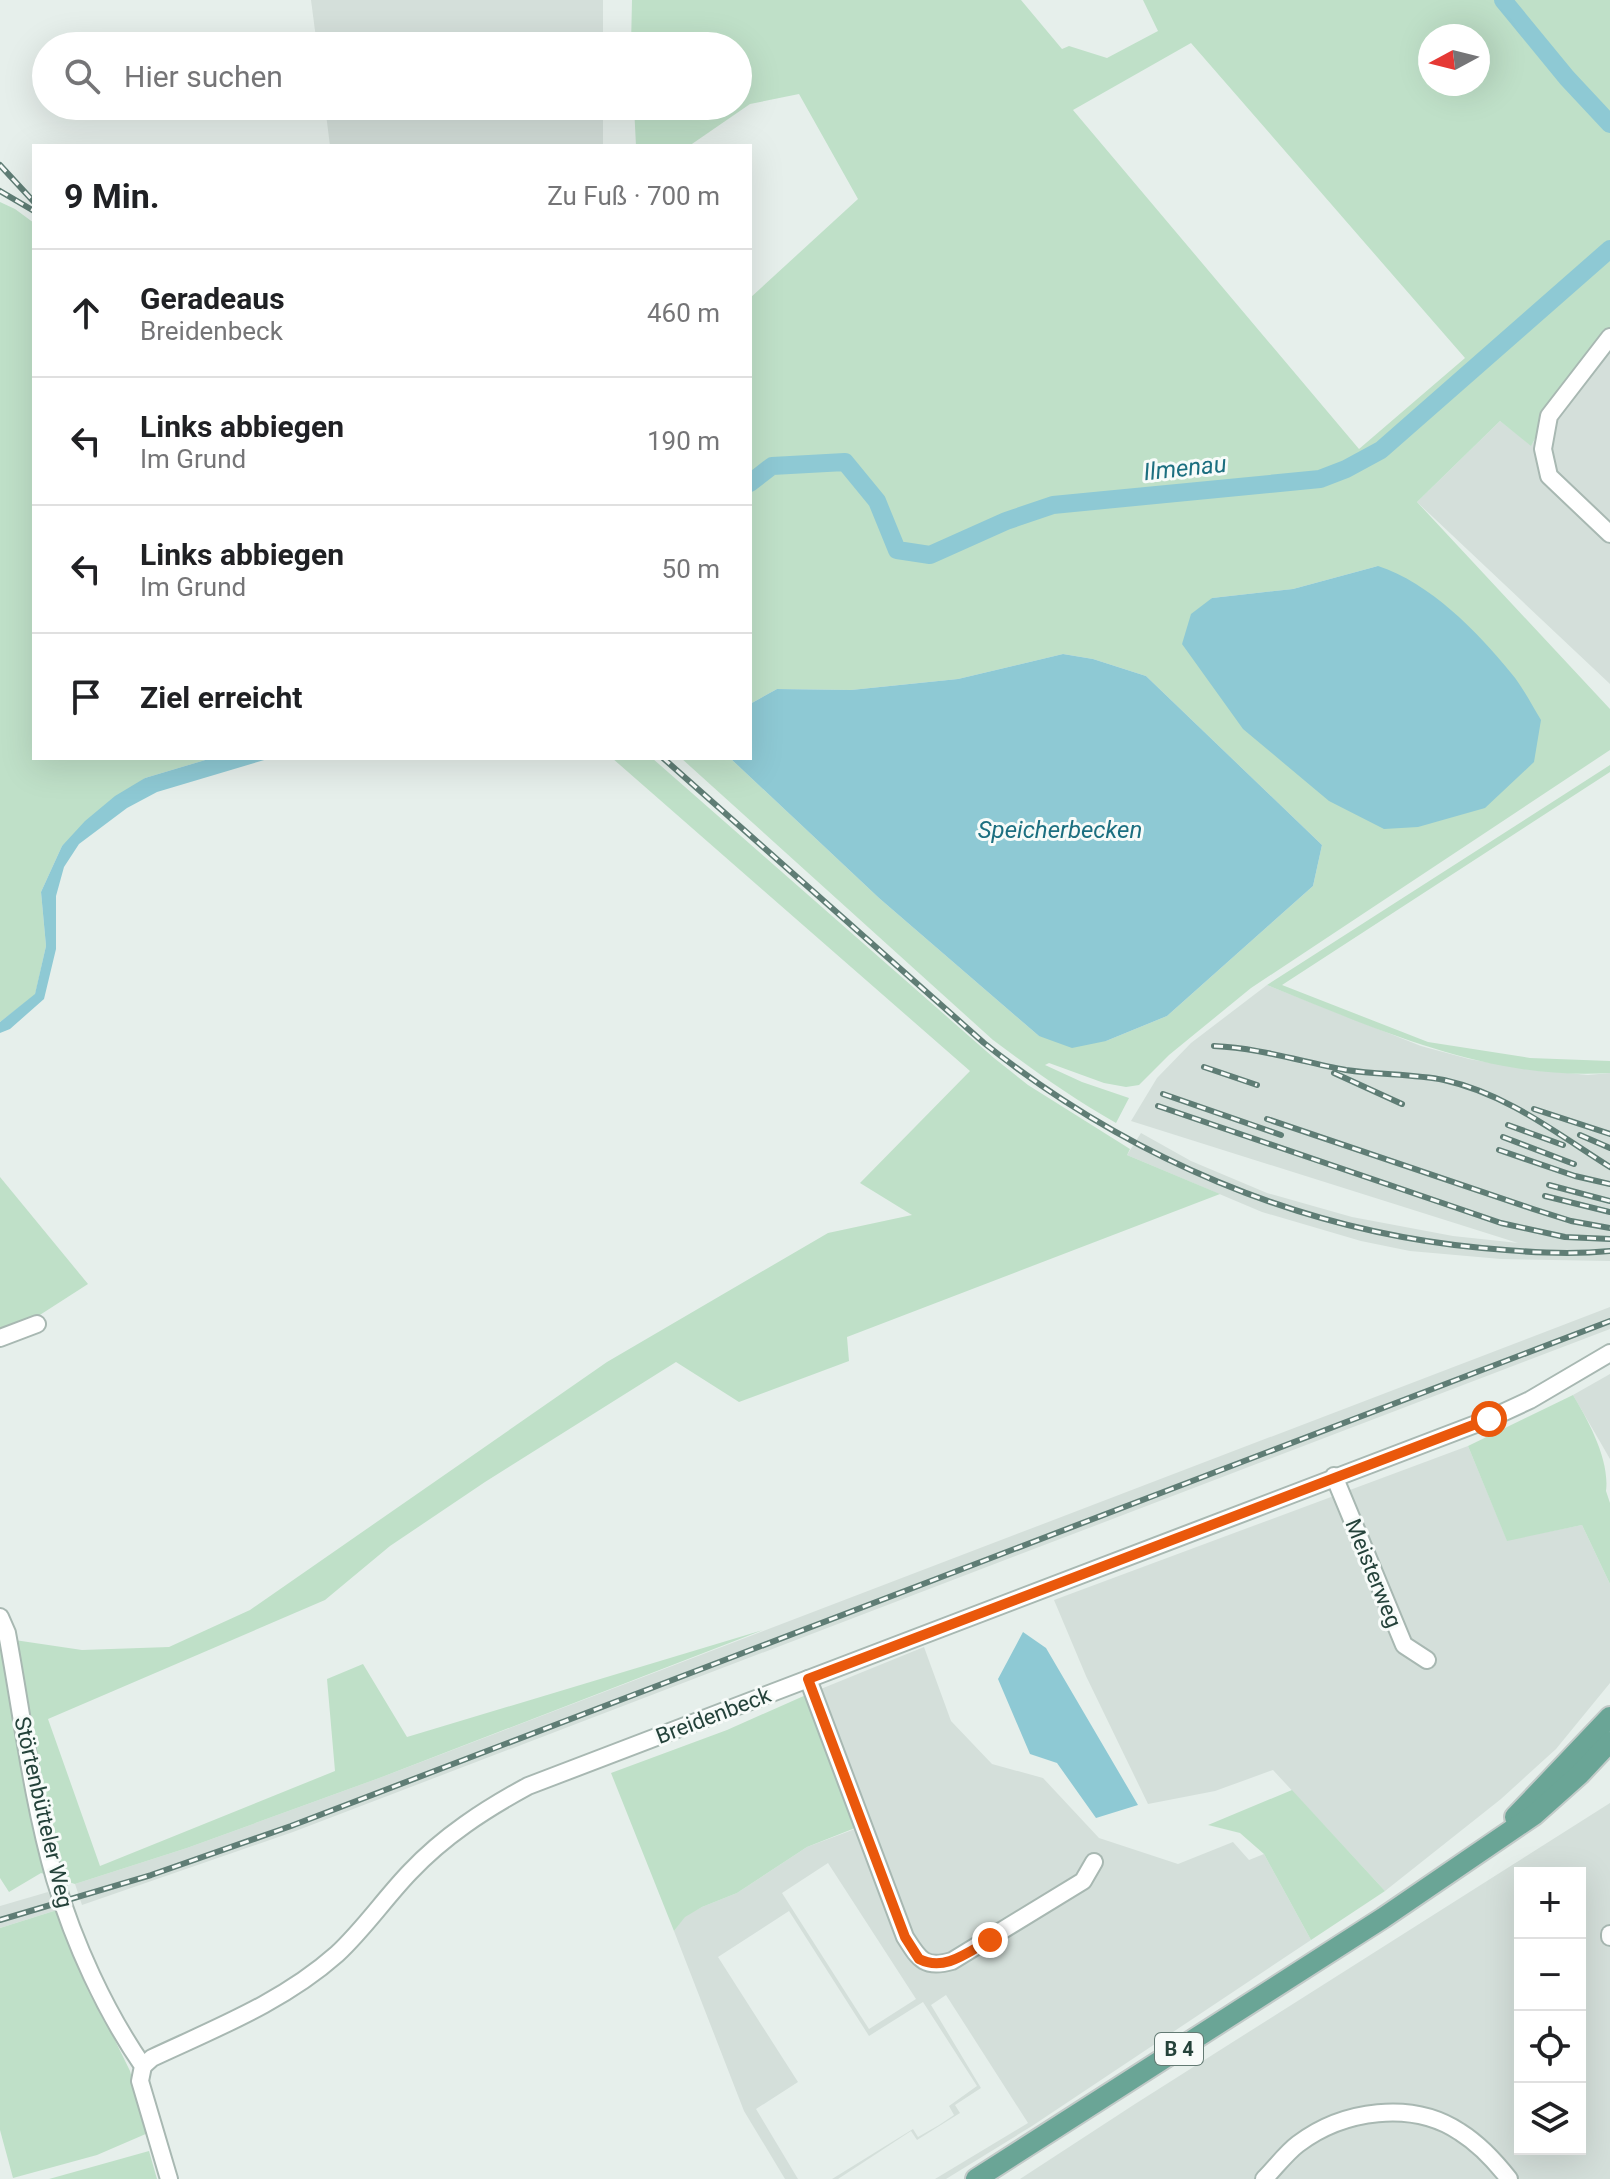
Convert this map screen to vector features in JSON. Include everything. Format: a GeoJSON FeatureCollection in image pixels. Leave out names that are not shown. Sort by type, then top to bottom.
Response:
{"type":"FeatureCollection","features":[{"type":"Feature","properties":{"kind":"main road","name":"B 4"},"geometry":{"type":"LineString","coordinates":[[1496,1839],[1610,1717]]}},
{"type":"Feature","properties":{"kind":"main road","name":"B 4"},"geometry":{"type":"LineString","coordinates":[[976,2179],[1383,1918],[1534,1815],[1610,1742]]}},
{"type":"Feature","properties":{"kind":"street"},"geometry":{"type":"LineString","coordinates":[[1610,337],[1549,416],[1543,449],[1549,476],[1610,534]]}},
{"type":"Feature","properties":{"kind":"street"},"geometry":{"type":"LineString","coordinates":[[0,1338],[37,1324]]}},
{"type":"Feature","properties":{"kind":"street","name":"Breidenbeck"},"geometry":{"type":"LineString","coordinates":[[143,2066],[152,2058],[261,2007],[292,1988],[338,1953],[410,1871],[442,1841],[528,1786],[1489,1419],[1530,1400],[1610,1353]]}},
{"type":"Feature","properties":{"kind":"street","name":"Meisterweg"},"geometry":{"type":"LineString","coordinates":[[1334,1476],[1404,1645],[1427,1660]]}},
{"type":"Feature","properties":{"kind":"street","name":"Störtenbütteler Weg"},"geometry":{"type":"LineString","coordinates":[[0,1617],[7,1633],[55,1878],[90,1971],[143,2066],[140,2081],[169,2179]]}},
{"type":"Feature","properties":{"kind":"street"},"geometry":{"type":"LineString","coordinates":[[808,1679],[905,1937],[919,1959],[933,1965],[952,1961],[1083,1881],[1094,1862]]}},
{"type":"Feature","properties":{"kind":"street"},"geometry":{"type":"LineString","coordinates":[[1264,2179],[1298,2144],[1340,2120],[1381,2112],[1423,2115],[1449,2126],[1492,2158],[1509,2179]]}},
{"type":"Feature","properties":{"kind":"shaded area"},"geometry":{"type":"Polygon","coordinates":[[[311,0],[603,0],[603,32],[315,32],[311,0]]]}},
{"type":"Feature","properties":{"kind":"shaded area"},"geometry":{"type":"Polygon","coordinates":[[[327,120],[603,120],[603,144],[330,144],[327,120]]]}},
{"type":"Feature","properties":{"kind":"shaded area"},"geometry":{"type":"Polygon","coordinates":[[[1610,341],[1610,684],[1417,502],[1500,421],[1531,445],[1610,341]]]}},
{"type":"Feature","properties":{"kind":"shaded area"},"geometry":{"type":"Polygon","coordinates":[[[1267,985],[1421,1046],[1469,1059],[1526,1069],[1588,1075],[1610,1073],[1610,1261],[1501,1259],[1410,1251],[1361,1241],[1262,1212],[1127,1155],[1141,1133],[1191,1161],[1267,1193],[1352,1217],[1453,1236],[1518,1243],[1131,1121],[1157,1078],[1191,1043],[1267,985]]]}},
{"type":"Feature","properties":{"kind":"shaded area"},"geometry":{"type":"Polygon","coordinates":[[[1610,1307],[1610,1329],[293,1832],[82,1905],[75,1884],[187,1848],[382,1777],[1610,1307]]]}},
{"type":"Feature","properties":{"kind":"shaded area"},"geometry":{"type":"Polygon","coordinates":[[[1610,1374],[1610,1459],[1573,1395],[1610,1374]]]}},
{"type":"Feature","properties":{"kind":"shaded area"},"geometry":{"type":"Polygon","coordinates":[[[1468,1446],[1507,1540],[1582,1525],[1610,1584],[1610,1683],[1556,1749],[1501,1799],[1385,1891],[1273,1770],[1215,1791],[1148,1804],[1086,1676],[1054,1600],[1468,1446]]]}},
{"type":"Feature","properties":{"kind":"shaded area"},"geometry":{"type":"Polygon","coordinates":[[[924,1647],[951,1721],[992,1764],[1043,1778],[1099,1838],[1178,1864],[1233,1842],[1249,1860],[1264,1854],[1311,1940],[1032,2126],[946,2179],[935,2179],[1028,2123],[946,1995],[931,2005],[981,2088],[955,2105],[960,2113],[917,2140],[911,2131],[838,2179],[832,2179],[913,2129],[918,2137],[939,2125],[954,2115],[949,2106],[977,2086],[923,2002],[869,2036],[789,1911],[718,1957],[798,2082],[756,2109],[798,2179],[785,2179],[744,2111],[674,1931],[685,1916],[737,1893],[807,1847],[855,1829],[806,1695],[924,1647]],[[828,1863],[782,1893],[869,2029],[916,1999],[828,1863]]]}},
{"type":"Feature","properties":{"kind":"shaded area"},"geometry":{"type":"Polygon","coordinates":[[[1610,1803],[1610,2179],[1020,2179],[1135,2104],[1610,1803]]]}},
{"type":"Feature","properties":{"kind":"shaded area"},"geometry":{"type":"Polygon","coordinates":[[[48,1892],[57,1910],[0,1928],[0,1906],[48,1892]]]}},
{"type":"Feature","properties":{"kind":"green space"},"geometry":{"type":"Polygon","coordinates":[[[632,0],[1021,0],[1062,49],[1069,46],[1107,58],[1158,31],[1143,0],[1610,0],[1610,331],[1554,404],[1531,446],[1500,421],[1417,502],[1610,709],[1610,750],[1251,988],[1169,1055],[1139,1085],[1126,1087],[1104,1083],[1049,1063],[1045,1065],[1129,1098],[1116,1123],[1068,1094],[993,1040],[683,760],[732,760],[879,898],[1039,1036],[1106,1041],[1167,1016],[1313,886],[1322,845],[1146,676],[1093,659],[1063,654],[958,679],[851,690],[777,689],[752,703],[752,296],[858,199],[799,94],[752,104],[752,32],[631,32],[632,0]],[[1191,43],[1073,110],[1359,449],[1465,358],[1191,43]],[[1378,566],[1293,589],[1212,598],[1182,644],[1378,566]]]}},
{"type":"Feature","properties":{"kind":"green space"},"geometry":{"type":"Polygon","coordinates":[[[635,120],[727,120],[692,144],[636,144],[635,120]]]}},
{"type":"Feature","properties":{"kind":"green space"},"geometry":{"type":"Polygon","coordinates":[[[0,202],[32,222],[32,760],[205,760],[145,778],[62,846],[41,892],[46,946],[35,995],[0,1022],[0,202]]]}},
{"type":"Feature","properties":{"kind":"green space"},"geometry":{"type":"Polygon","coordinates":[[[614,760],[654,760],[1028,1085],[1130,1149],[1127,1155],[1220,1194],[847,1337],[849,1361],[739,1402],[676,1362],[485,1482],[390,1546],[325,1600],[48,1719],[100,1866],[335,1771],[327,1679],[363,1664],[407,1737],[763,1630],[382,1777],[187,1848],[75,1884],[41,1873],[9,1892],[0,1878],[0,1630],[1,1638],[82,1650],[169,1647],[250,1610],[607,1362],[828,1233],[912,1215],[860,1183],[970,1071],[614,760]]]}},
{"type":"Feature","properties":{"kind":"green space"},"geometry":{"type":"Polygon","coordinates":[[[1610,765],[1610,772],[1282,985],[1428,1042],[1530,1058],[1610,1061],[1610,1073],[1520,1069],[1477,1060],[1392,1034],[1267,985],[1610,765]]]}},
{"type":"Feature","properties":{"kind":"green space"},"geometry":{"type":"Polygon","coordinates":[[[0,1177],[88,1284],[32,1320],[0,1333],[0,1177]]]}},
{"type":"Feature","properties":{"kind":"green space"},"geometry":{"type":"Polygon","coordinates":[[[1573,1395],[1591,1428],[1605,1466],[1610,1503],[1610,1584],[1582,1525],[1507,1541],[1468,1446],[1573,1395]]]}},
{"type":"Feature","properties":{"kind":"green space"},"geometry":{"type":"Polygon","coordinates":[[[806,1695],[855,1828],[807,1847],[737,1893],[685,1917],[674,1931],[611,1773],[727,1730],[806,1695]]]}},
{"type":"Feature","properties":{"kind":"green space"},"geometry":{"type":"Polygon","coordinates":[[[1292,1790],[1385,1891],[1311,1940],[1264,1854],[1240,1833],[1208,1825],[1292,1790]]]}},
{"type":"Feature","properties":{"kind":"green space"},"geometry":{"type":"Polygon","coordinates":[[[57,1910],[83,1975],[130,2071],[148,2133],[97,2155],[13,2178],[0,2130],[0,1928],[57,1910]]]}},
{"type":"Feature","properties":{"kind":"green space"},"geometry":{"type":"Polygon","coordinates":[[[149,2151],[157,2179],[49,2179],[149,2151]]]}},
{"type":"Feature","properties":{"kind":"water"},"geometry":{"type":"Polygon","coordinates":[[[1378,566],[1416,584],[1468,625],[1515,678],[1541,720],[1534,762],[1485,808],[1418,827],[1384,829],[1329,801],[1243,729],[1182,644],[1191,614],[1212,598],[1293,589],[1378,566]]]}},
{"type":"Feature","properties":{"kind":"water","name":"Speicherbecken"},"geometry":{"type":"Polygon","coordinates":[[[1063,654],[1093,659],[1146,676],[1322,845],[1313,886],[1167,1016],[1106,1041],[1072,1048],[1039,1036],[879,898],[732,760],[752,760],[752,703],[777,689],[851,690],[958,679],[1063,654]]]}},
{"type":"Feature","properties":{"kind":"water"},"geometry":{"type":"Polygon","coordinates":[[[205,760],[264,760],[157,792],[127,808],[79,844],[64,867],[56,896],[56,949],[44,999],[10,1029],[0,1033],[0,1022],[35,994],[46,946],[41,892],[62,846],[85,821],[115,796],[145,778],[205,760]]]}},
{"type":"Feature","properties":{"kind":"water"},"geometry":{"type":"Polygon","coordinates":[[[1023,1632],[1046,1648],[1138,1805],[1096,1818],[1057,1763],[1030,1754],[998,1679],[1023,1632]]]}},
{"type":"Feature","properties":{"kind":"waterway","name":"Ilmenau"},"geometry":{"type":"LineString","coordinates":[[1503,0],[1567,78],[1610,124]]}},
{"type":"Feature","properties":{"kind":"waterway","name":"Ilmenau"},"geometry":{"type":"LineString","coordinates":[[752,481],[772,466],[845,462],[877,501],[897,550],[930,555],[1006,521],[1053,505],[1320,479],[1381,450],[1610,249]]}},
{"type":"Feature","properties":{"kind":"railway"},"geometry":{"type":"LineString","coordinates":[[0,165],[32,200]]}},
{"type":"Feature","properties":{"kind":"railway"},"geometry":{"type":"LineString","coordinates":[[0,191],[32,210]]}},
{"type":"Feature","properties":{"kind":"railway"},"geometry":{"type":"LineString","coordinates":[[665,760],[984,1043],[1096,1121],[1156,1153],[1218,1182],[1282,1206],[1347,1225],[1414,1239],[1482,1248],[1578,1253],[1610,1251]]}},
{"type":"Feature","properties":{"kind":"railway"},"geometry":{"type":"LineString","coordinates":[[1214,1046],[1264,1052],[1346,1070],[1432,1078],[1467,1086],[1530,1116],[1610,1167]]}},
{"type":"Feature","properties":{"kind":"railway"},"geometry":{"type":"LineString","coordinates":[[1204,1067],[1257,1085]]}},
{"type":"Feature","properties":{"kind":"railway"},"geometry":{"type":"LineString","coordinates":[[1334,1073],[1402,1104]]}},
{"type":"Feature","properties":{"kind":"railway"},"geometry":{"type":"LineString","coordinates":[[1163,1094],[1281,1135]]}},
{"type":"Feature","properties":{"kind":"railway"},"geometry":{"type":"LineString","coordinates":[[1158,1106],[1501,1223],[1565,1237],[1610,1239]]}},
{"type":"Feature","properties":{"kind":"railway"},"geometry":{"type":"LineString","coordinates":[[1534,1109],[1610,1134]]}},
{"type":"Feature","properties":{"kind":"railway"},"geometry":{"type":"LineString","coordinates":[[1267,1119],[1533,1209],[1571,1221],[1610,1228]]}},
{"type":"Feature","properties":{"kind":"railway"},"geometry":{"type":"LineString","coordinates":[[1508,1125],[1563,1145]]}},
{"type":"Feature","properties":{"kind":"railway"},"geometry":{"type":"LineString","coordinates":[[1580,1135],[1610,1148]]}},
{"type":"Feature","properties":{"kind":"railway"},"geometry":{"type":"LineString","coordinates":[[1503,1137],[1574,1164]]}},
{"type":"Feature","properties":{"kind":"railway"},"geometry":{"type":"LineString","coordinates":[[1499,1150],[1575,1176],[1610,1184]]}},
{"type":"Feature","properties":{"kind":"railway"},"geometry":{"type":"LineString","coordinates":[[1549,1185],[1610,1201]]}},
{"type":"Feature","properties":{"kind":"railway"},"geometry":{"type":"LineString","coordinates":[[1545,1196],[1610,1212]]}},
{"type":"Feature","properties":{"kind":"railway"},"geometry":{"type":"LineString","coordinates":[[0,1920],[151,1875],[291,1826],[1610,1321]]}},
{"type":"Feature","properties":{"kind":"route"},"geometry":{"type":"LineString","coordinates":[[990,1940],[939,1965],[919,1959],[905,1937],[808,1679],[1489,1419]]}}]}
